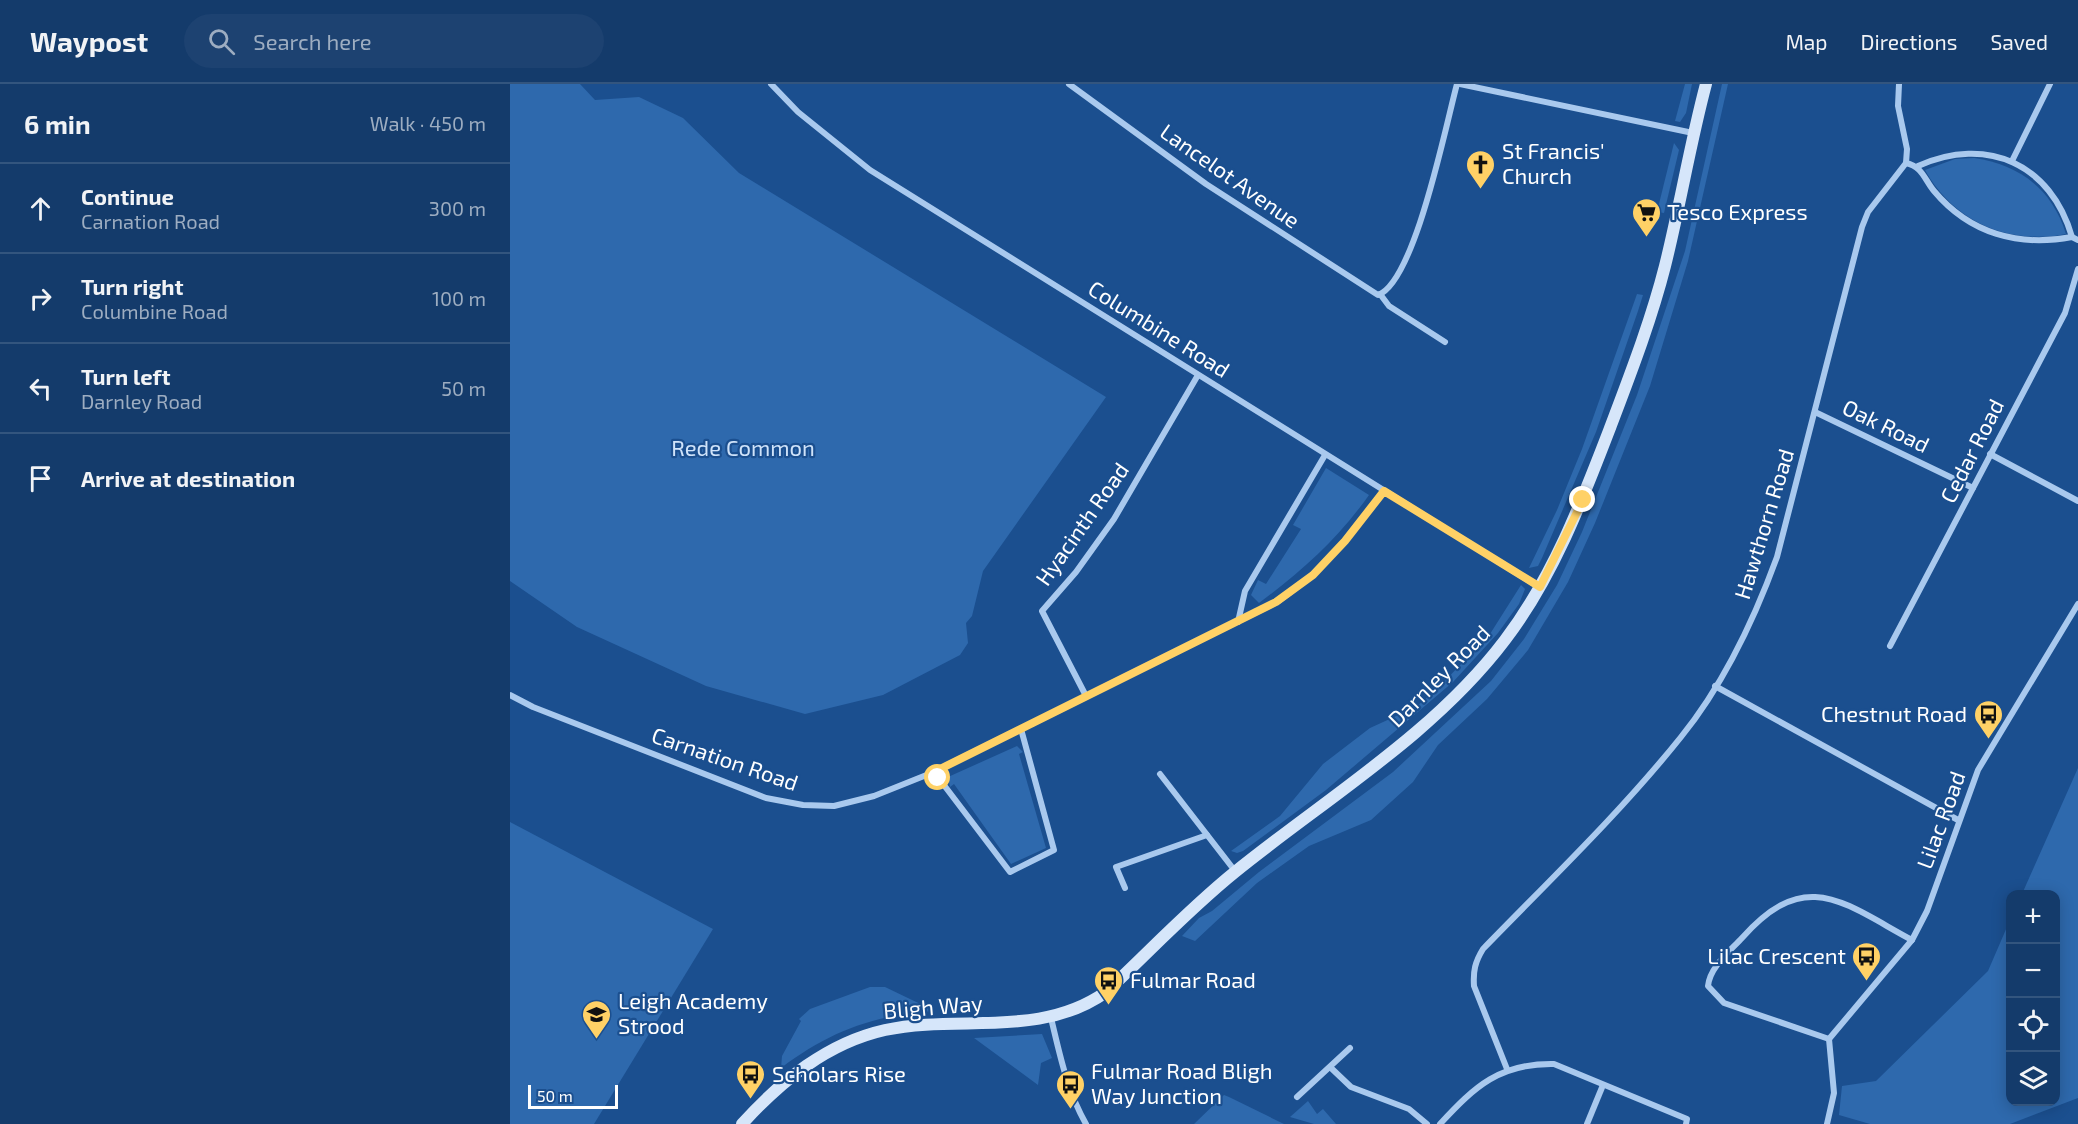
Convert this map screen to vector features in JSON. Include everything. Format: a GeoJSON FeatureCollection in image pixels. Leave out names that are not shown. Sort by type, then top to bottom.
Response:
{"type":"FeatureCollection","features":[{"type":"Feature","properties":{"kind":"street","name":"Columbine Road"},"geometry":{"type":"LineString","coordinates":[[771,84],[798,112],[870,170],[1540,587]]}},
{"type":"Feature","properties":{"kind":"street","name":"Lancelot Avenue"},"geometry":{"type":"LineString","coordinates":[[1069,84],[1206,184],[1377,294],[1389,306],[1445,342]]}},
{"type":"Feature","properties":{"kind":"street"},"geometry":{"type":"LineString","coordinates":[[1377,294],[1392,282],[1416,241],[1459,84],[1693,133]]}},
{"type":"Feature","properties":{"kind":"street","name":"Darnley Road"},"geometry":{"type":"LineString","coordinates":[[1051,1018],[1083,1008],[1106,992],[1235,872],[1340,794],[1406,740],[1472,678],[1504,641],[1540,587],[1583,500],[1648,324],[1665,266],[1693,133],[1706,84]]}},
{"type":"Feature","properties":{"kind":"street"},"geometry":{"type":"LineString","coordinates":[[1899,84],[1898,106],[1907,149],[1906,163],[1918,166],[1935,158],[1964,153],[1994,155],[2012,161],[2030,171],[2051,192],[2067,218],[2075,238],[2027,241],[1982,230],[1945,204],[1918,166]]}},
{"type":"Feature","properties":{"kind":"street"},"geometry":{"type":"LineString","coordinates":[[2012,161],[2049,84]]}},
{"type":"Feature","properties":{"kind":"street","name":"Hawthorn Road"},"geometry":{"type":"LineString","coordinates":[[1507,1069],[1474,986],[1473,971],[1477,960],[1483,949],[1622,804],[1682,735],[1715,686],[1759,605],[1777,557],[1862,227],[1868,212],[1906,163]]}},
{"type":"Feature","properties":{"kind":"street","name":"Cedar Road"},"geometry":{"type":"LineString","coordinates":[[1890,646],[2065,313],[2078,269]]}},
{"type":"Feature","properties":{"kind":"street","name":"Hyacinth Road"},"geometry":{"type":"LineString","coordinates":[[1086,696],[1042,611],[1076,572],[1114,519],[1198,375]]}},
{"type":"Feature","properties":{"kind":"street","name":"Oak Road"},"geometry":{"type":"LineString","coordinates":[[1815,412],[1973,488]]}},
{"type":"Feature","properties":{"kind":"street"},"geometry":{"type":"LineString","coordinates":[[1990,454],[2078,501]]}},
{"type":"Feature","properties":{"kind":"street"},"geometry":{"type":"LineString","coordinates":[[1238,622],[1245,591],[1325,455]]}},
{"type":"Feature","properties":{"kind":"street","name":"Carnation Road"},"geometry":{"type":"LineString","coordinates":[[510,695],[533,707],[766,798],[803,805],[834,806],[874,796],[934,772],[1276,602],[1313,575],[1345,541],[1384,491]]}},
{"type":"Feature","properties":{"kind":"street","name":"Lilac Road"},"geometry":{"type":"LineString","coordinates":[[1828,1040],[1912,940],[1927,911],[1958,820],[1978,770],[2078,604]]}},
{"type":"Feature","properties":{"kind":"street"},"geometry":{"type":"LineString","coordinates":[[1715,686],[1958,820]]}},
{"type":"Feature","properties":{"kind":"street"},"geometry":{"type":"LineString","coordinates":[[934,772],[1010,872],[1054,849],[1022,729]]}},
{"type":"Feature","properties":{"kind":"street"},"geometry":{"type":"LineString","coordinates":[[1160,774],[1235,872]]}},
{"type":"Feature","properties":{"kind":"street"},"geometry":{"type":"LineString","coordinates":[[1125,888],[1116,867],[1207,835]]}},
{"type":"Feature","properties":{"kind":"street"},"geometry":{"type":"LineString","coordinates":[[1827,1124],[1834,1093],[1828,1040],[1724,1004],[1708,986],[1709,976],[1747,932],[1769,913],[1788,900],[1802,896],[1833,898],[1912,940]]}},
{"type":"Feature","properties":{"kind":"street"},"geometry":{"type":"LineString","coordinates":[[1051,1018],[1065,1077],[1074,1102],[1086,1124]]}},
{"type":"Feature","properties":{"kind":"street","name":"Bligh Way"},"geometry":{"type":"LineString","coordinates":[[742,1124],[768,1095],[796,1072],[851,1041],[885,1030],[916,1026],[1051,1018]]}},
{"type":"Feature","properties":{"kind":"street"},"geometry":{"type":"LineString","coordinates":[[1297,1097],[1350,1048]]}},
{"type":"Feature","properties":{"kind":"street"},"geometry":{"type":"LineString","coordinates":[[1440,1124],[1463,1099],[1507,1069],[1531,1064],[1554,1064],[1688,1119],[1686,1124]]}},
{"type":"Feature","properties":{"kind":"street"},"geometry":{"type":"LineString","coordinates":[[1330,1067],[1351,1088],[1408,1108],[1427,1124]]}},
{"type":"Feature","properties":{"kind":"street"},"geometry":{"type":"LineString","coordinates":[[1587,1124],[1603,1085]]}},
{"type":"Feature","properties":{"kind":"green space","name":"Rede Common"},"geometry":{"type":"Polygon","coordinates":[[[510,84],[580,84],[595,100],[639,97],[683,118],[739,173],[1106,397],[983,571],[972,616],[966,623],[968,643],[960,655],[883,695],[805,714],[706,686],[577,627],[510,581],[510,84]]]}},
{"type":"Feature","properties":{"kind":"green space"},"geometry":{"type":"Polygon","coordinates":[[[1685,84],[1692,84],[1686,113],[1680,122],[1675,121],[1685,84]]]}},
{"type":"Feature","properties":{"kind":"green space"},"geometry":{"type":"Polygon","coordinates":[[[1722,84],[1728,84],[1688,261],[1650,386],[1595,523],[1568,582],[1528,650],[1487,699],[1438,745],[1413,782],[1371,820],[1309,846],[1257,883],[1195,941],[1182,936],[1199,918],[1212,911],[1259,872],[1393,772],[1491,681],[1524,639],[1557,585],[1582,532],[1637,395],[1685,251],[1722,84]]]}},
{"type":"Feature","properties":{"kind":"green space"},"geometry":{"type":"Polygon","coordinates":[[[1674,143],[1679,150],[1664,213],[1657,212],[1674,143]]]}},
{"type":"Feature","properties":{"kind":"green space"},"geometry":{"type":"Polygon","coordinates":[[[1974,158],[2006,166],[2032,182],[2052,204],[2066,234],[2044,237],[2024,236],[1985,226],[1967,216],[1951,203],[1925,170],[1955,159],[1974,158]]]}},
{"type":"Feature","properties":{"kind":"green space"},"geometry":{"type":"Polygon","coordinates":[[[1637,294],[1643,295],[1596,432],[1542,558],[1538,566],[1529,568],[1557,510],[1582,449],[1637,294]]]}},
{"type":"Feature","properties":{"kind":"green space"},"geometry":{"type":"Polygon","coordinates":[[[1326,468],[1369,495],[1318,554],[1259,603],[1251,595],[1258,580],[1266,584],[1301,529],[1293,525],[1326,468]]]}},
{"type":"Feature","properties":{"kind":"green space"},"geometry":{"type":"Polygon","coordinates":[[[1521,585],[1525,589],[1519,604],[1498,633],[1453,682],[1326,790],[1243,851],[1237,853],[1231,851],[1280,816],[1323,764],[1370,728],[1416,707],[1438,688],[1490,634],[1521,585]]]}},
{"type":"Feature","properties":{"kind":"green space"},"geometry":{"type":"Polygon","coordinates":[[[1017,746],[1023,752],[1019,754],[1046,848],[1011,864],[954,784],[950,787],[948,777],[1017,746]]]}},
{"type":"Feature","properties":{"kind":"green space"},"geometry":{"type":"Polygon","coordinates":[[[2078,768],[2078,1098],[2060,1105],[2060,890],[2024,890],[2078,768]]]}},
{"type":"Feature","properties":{"kind":"green space","name":"Leigh Academy Strood"},"geometry":{"type":"Polygon","coordinates":[[[510,822],[713,929],[594,1124],[510,1124],[510,822]]]}},
{"type":"Feature","properties":{"kind":"green space"},"geometry":{"type":"Polygon","coordinates":[[[2006,929],[2006,1106],[2057,1106],[2010,1124],[1870,1124],[1839,1115],[1842,1086],[1876,1081],[1988,971],[2006,929]]]}},
{"type":"Feature","properties":{"kind":"green space"},"geometry":{"type":"Polygon","coordinates":[[[870,987],[885,987],[935,1011],[892,1016],[854,1027],[817,1044],[781,1068],[782,1056],[801,1021],[799,1019],[810,1009],[870,987]]]}},
{"type":"Feature","properties":{"kind":"green space"},"geometry":{"type":"Polygon","coordinates":[[[1042,1034],[1052,1058],[1041,1063],[1038,1085],[974,1038],[1042,1034]]]}},
{"type":"Feature","properties":{"kind":"green space"},"geometry":{"type":"Polygon","coordinates":[[[1224,1095],[1229,1097],[1284,1124],[1194,1124],[1224,1095]]]}},
{"type":"Feature","properties":{"kind":"green space"},"geometry":{"type":"Polygon","coordinates":[[[1308,1101],[1317,1114],[1323,1109],[1336,1124],[1314,1124],[1290,1117],[1308,1101]]]}},
{"type":"Feature","properties":{"kind":"place","name":"St Francis' Church"},"geometry":{"type":"Point","coordinates":[1481,190]}},
{"type":"Feature","properties":{"kind":"place","name":"Tesco Express"},"geometry":{"type":"Point","coordinates":[1646,238]}},
{"type":"Feature","properties":{"kind":"place","name":"Chestnut Road"},"geometry":{"type":"Point","coordinates":[1988,740]}},
{"type":"Feature","properties":{"kind":"place","name":"Lilac Crescent"},"geometry":{"type":"Point","coordinates":[1867,982]}},
{"type":"Feature","properties":{"kind":"place","name":"Fulmar Road"},"geometry":{"type":"Point","coordinates":[1109,1006]}},
{"type":"Feature","properties":{"kind":"place","name":"Leigh Academy Strood"},"geometry":{"type":"Point","coordinates":[597,1040]}},
{"type":"Feature","properties":{"kind":"place","name":"Scholars Rise"},"geometry":{"type":"Point","coordinates":[751,1100]}},
{"type":"Feature","properties":{"kind":"place","name":"Fulmar Road Bligh Way Junction"},"geometry":{"type":"Point","coordinates":[1070,1110]}},
{"type":"Feature","properties":{"kind":"route"},"geometry":{"type":"LineString","coordinates":[[938,778],[934,772],[1276,602],[1313,575],[1345,541],[1384,491],[1540,587],[1583,500]]}}]}
